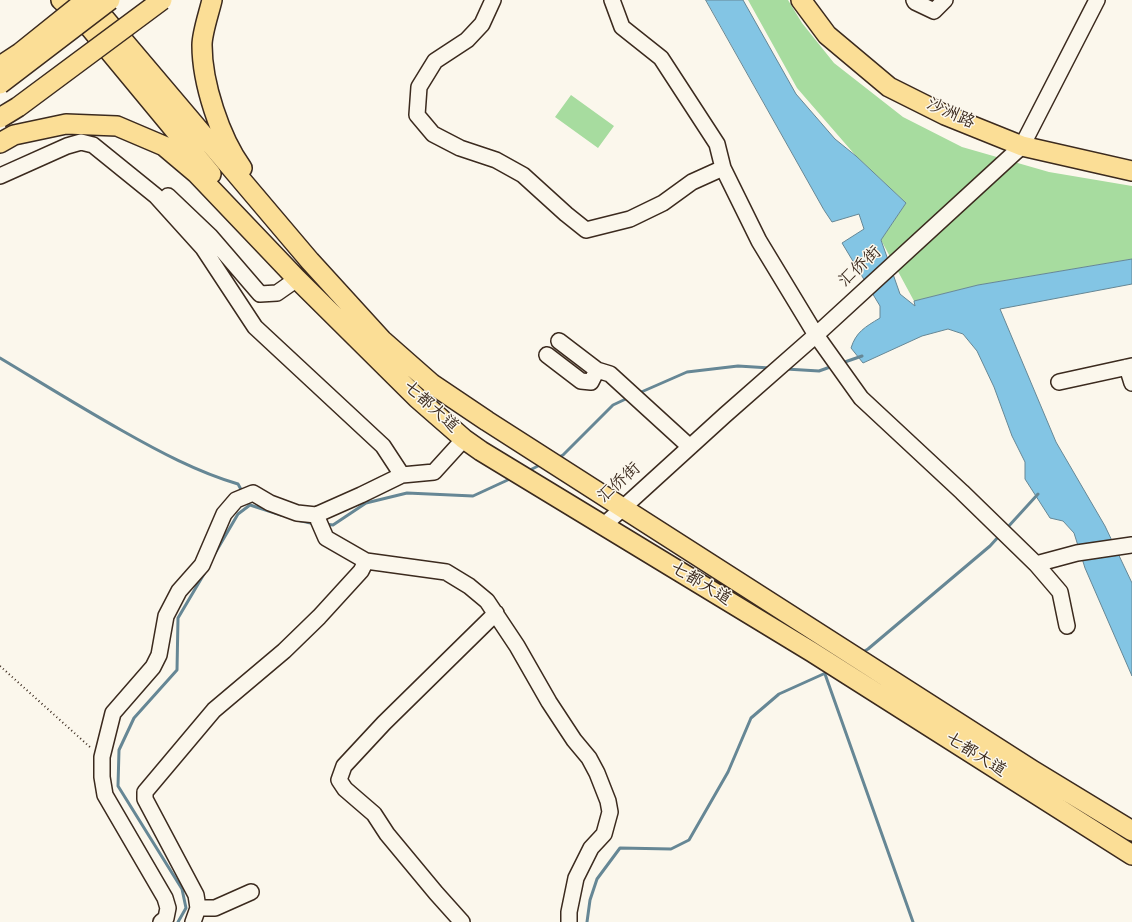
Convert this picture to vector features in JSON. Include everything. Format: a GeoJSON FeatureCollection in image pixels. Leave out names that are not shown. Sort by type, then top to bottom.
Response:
{"type":"FeatureCollection","features":[{"type":"Feature","properties":{"kind":"main road"},"geometry":{"type":"LineString","coordinates":[[61,0],[86,22],[297,278]]}},
{"type":"Feature","properties":{"kind":"main road"},"geometry":{"type":"LineString","coordinates":[[0,66],[20,53],[86,0]]}},
{"type":"Feature","properties":{"kind":"main road"},"geometry":{"type":"LineString","coordinates":[[89,0],[310,261]]}},
{"type":"Feature","properties":{"kind":"main road"},"geometry":{"type":"LineString","coordinates":[[0,84],[110,0]]}},
{"type":"Feature","properties":{"kind":"main road"},"geometry":{"type":"LineString","coordinates":[[0,118],[18,107],[162,0]]}},
{"type":"Feature","properties":{"kind":"main road"},"geometry":{"type":"LineString","coordinates":[[212,0],[202,44],[204,75],[219,124],[238,162],[310,261]]}},
{"type":"Feature","properties":{"kind":"main road","name":"沙洲路"},"geometry":{"type":"LineString","coordinates":[[802,0],[828,36],[889,86],[945,114],[1022,146],[1132,171]]}},
{"type":"Feature","properties":{"kind":"main road"},"geometry":{"type":"LineString","coordinates":[[0,143],[14,135],[66,124],[117,126],[164,146],[196,172],[297,278]]}},
{"type":"Feature","properties":{"kind":"main road","name":"七都大道"},"geometry":{"type":"LineString","coordinates":[[310,261],[382,340],[432,384],[518,441],[1032,770],[1132,831]]}},
{"type":"Feature","properties":{"kind":"main road","name":"七都大道"},"geometry":{"type":"LineString","coordinates":[[297,278],[417,398],[464,439],[481,451],[812,652],[1132,855]]}},
{"type":"Feature","properties":{"kind":"street"},"geometry":{"type":"LineString","coordinates":[[493,0],[482,24],[467,40],[435,61],[419,87],[417,115],[433,134],[460,148],[496,160],[523,175],[586,230],[630,219],[663,203],[692,182],[723,168]]}},
{"type":"Feature","properties":{"kind":"street"},"geometry":{"type":"LineString","coordinates":[[612,0],[622,27],[662,58],[717,144],[723,168],[759,242],[816,335],[861,398],[962,492],[1036,564],[1060,592],[1067,626]]}},
{"type":"Feature","properties":{"kind":"street"},"geometry":{"type":"LineString","coordinates":[[914,0],[915,2],[934,11],[945,0]]}},
{"type":"Feature","properties":{"kind":"street","name":"汇侨街"},"geometry":{"type":"LineString","coordinates":[[603,526],[816,335],[1022,146],[1097,0]]}},
{"type":"Feature","properties":{"kind":"street"},"geometry":{"type":"LineString","coordinates":[[0,176],[67,146],[81,142],[93,145],[105,153],[156,196],[203,248],[254,327],[383,446],[402,475]]}},
{"type":"Feature","properties":{"kind":"street"},"geometry":{"type":"LineString","coordinates":[[105,153],[140,170],[210,236],[260,294],[277,293],[297,278]]}},
{"type":"Feature","properties":{"kind":"street"},"geometry":{"type":"LineString","coordinates":[[559,341],[604,372],[650,410],[690,447]]}},
{"type":"Feature","properties":{"kind":"street"},"geometry":{"type":"LineString","coordinates":[[547,355],[581,381],[591,382],[604,372]]}},
{"type":"Feature","properties":{"kind":"street"},"geometry":{"type":"LineString","coordinates":[[1059,382],[1130,366],[1132,383]]}},
{"type":"Feature","properties":{"kind":"street"},"geometry":{"type":"LineString","coordinates":[[161,922],[166,918],[168,908],[165,898],[105,795],[102,777],[102,757],[113,713],[153,667],[159,655],[166,616],[179,591],[202,565],[224,514],[236,500],[253,493],[270,503],[297,513],[317,517],[402,475],[434,472],[464,439]]}},
{"type":"Feature","properties":{"kind":"street"},"geometry":{"type":"LineString","coordinates":[[317,517],[326,538],[366,562],[446,572],[469,586],[487,601],[496,612],[549,702],[574,740],[589,758],[597,773],[608,801],[610,812],[604,834],[591,848],[576,878],[569,912],[569,922]]}},
{"type":"Feature","properties":{"kind":"street"},"geometry":{"type":"LineString","coordinates":[[1036,564],[1077,554],[1132,545]]}},
{"type":"Feature","properties":{"kind":"street"},"geometry":{"type":"LineString","coordinates":[[193,922],[198,908],[196,895],[145,799],[145,792],[214,710],[284,651],[319,617],[361,571],[366,562]]}},
{"type":"Feature","properties":{"kind":"street"},"geometry":{"type":"LineString","coordinates":[[462,922],[392,840],[374,814],[345,789],[339,780],[344,766],[384,723],[496,612]]}},
{"type":"Feature","properties":{"kind":"street"},"geometry":{"type":"LineString","coordinates":[[198,908],[215,908],[251,892]]}},
{"type":"Feature","properties":{"kind":"path"},"geometry":{"type":"LineString","coordinates":[[0,666],[102,757]]}},
{"type":"Feature","properties":{"kind":"green space"},"geometry":{"type":"Polygon","coordinates":[[[748,0],[788,0],[802,23],[834,63],[903,117],[962,147],[1049,172],[1132,186],[1132,259],[978,285],[914,301],[881,240],[906,203],[856,156],[797,88],[748,0]]]}},
{"type":"Feature","properties":{"kind":"green space"},"geometry":{"type":"Polygon","coordinates":[[[571,95],[614,126],[598,148],[555,117],[571,95]]]}},
{"type":"Feature","properties":{"kind":"water"},"geometry":{"type":"Polygon","coordinates":[[[706,0],[743,0],[796,94],[835,139],[856,156],[906,203],[881,240],[900,294],[915,306],[914,301],[978,285],[1132,259],[1132,284],[1000,309],[1056,442],[1105,526],[1132,583],[1132,676],[1085,568],[1074,533],[1063,521],[1050,518],[1025,479],[1025,462],[1012,436],[994,387],[977,351],[963,334],[948,329],[922,336],[863,363],[851,348],[858,334],[880,318],[880,306],[842,243],[864,229],[859,214],[832,222],[706,0]]]}},
{"type":"Feature","properties":{"kind":"waterway"},"geometry":{"type":"LineString","coordinates":[[842,363],[862,356]]}},
{"type":"Feature","properties":{"kind":"waterway"},"geometry":{"type":"LineString","coordinates":[[0,358],[149,446],[193,467],[238,484],[243,493]]}},
{"type":"Feature","properties":{"kind":"waterway"},"geometry":{"type":"LineString","coordinates":[[639,393],[687,372],[738,366],[770,368]]}},
{"type":"Feature","properties":{"kind":"waterway"},"geometry":{"type":"LineString","coordinates":[[786,369],[819,371],[833,366]]}},
{"type":"Feature","properties":{"kind":"waterway"},"geometry":{"type":"LineString","coordinates":[[557,458],[563,455],[613,405],[630,397]]}},
{"type":"Feature","properties":{"kind":"waterway"},"geometry":{"type":"LineString","coordinates":[[528,471],[542,464]]}},
{"type":"Feature","properties":{"kind":"waterway"},"geometry":{"type":"LineString","coordinates":[[325,524],[333,525],[366,503],[407,493],[473,496],[512,478]]}},
{"type":"Feature","properties":{"kind":"waterway"},"geometry":{"type":"LineString","coordinates":[[1007,528],[1038,494]]}},
{"type":"Feature","properties":{"kind":"waterway"},"geometry":{"type":"LineString","coordinates":[[214,555],[238,514],[250,505],[281,515]]}},
{"type":"Feature","properties":{"kind":"waterway"},"geometry":{"type":"LineString","coordinates":[[297,520],[315,524]]}},
{"type":"Feature","properties":{"kind":"waterway"},"geometry":{"type":"LineString","coordinates":[[861,653],[868,649],[990,546],[1000,535]]}},
{"type":"Feature","properties":{"kind":"waterway"},"geometry":{"type":"LineString","coordinates":[[178,922],[186,908],[182,889],[118,786],[119,750],[134,718],[177,670],[178,618],[204,574]]}},
{"type":"Feature","properties":{"kind":"waterway"},"geometry":{"type":"LineString","coordinates":[[587,922],[590,900],[597,879],[620,848],[671,849],[689,840],[728,772],[751,718],[779,694],[830,671]]}},
{"type":"Feature","properties":{"kind":"waterway"},"geometry":{"type":"LineString","coordinates":[[825,674],[913,922]]}}]}
